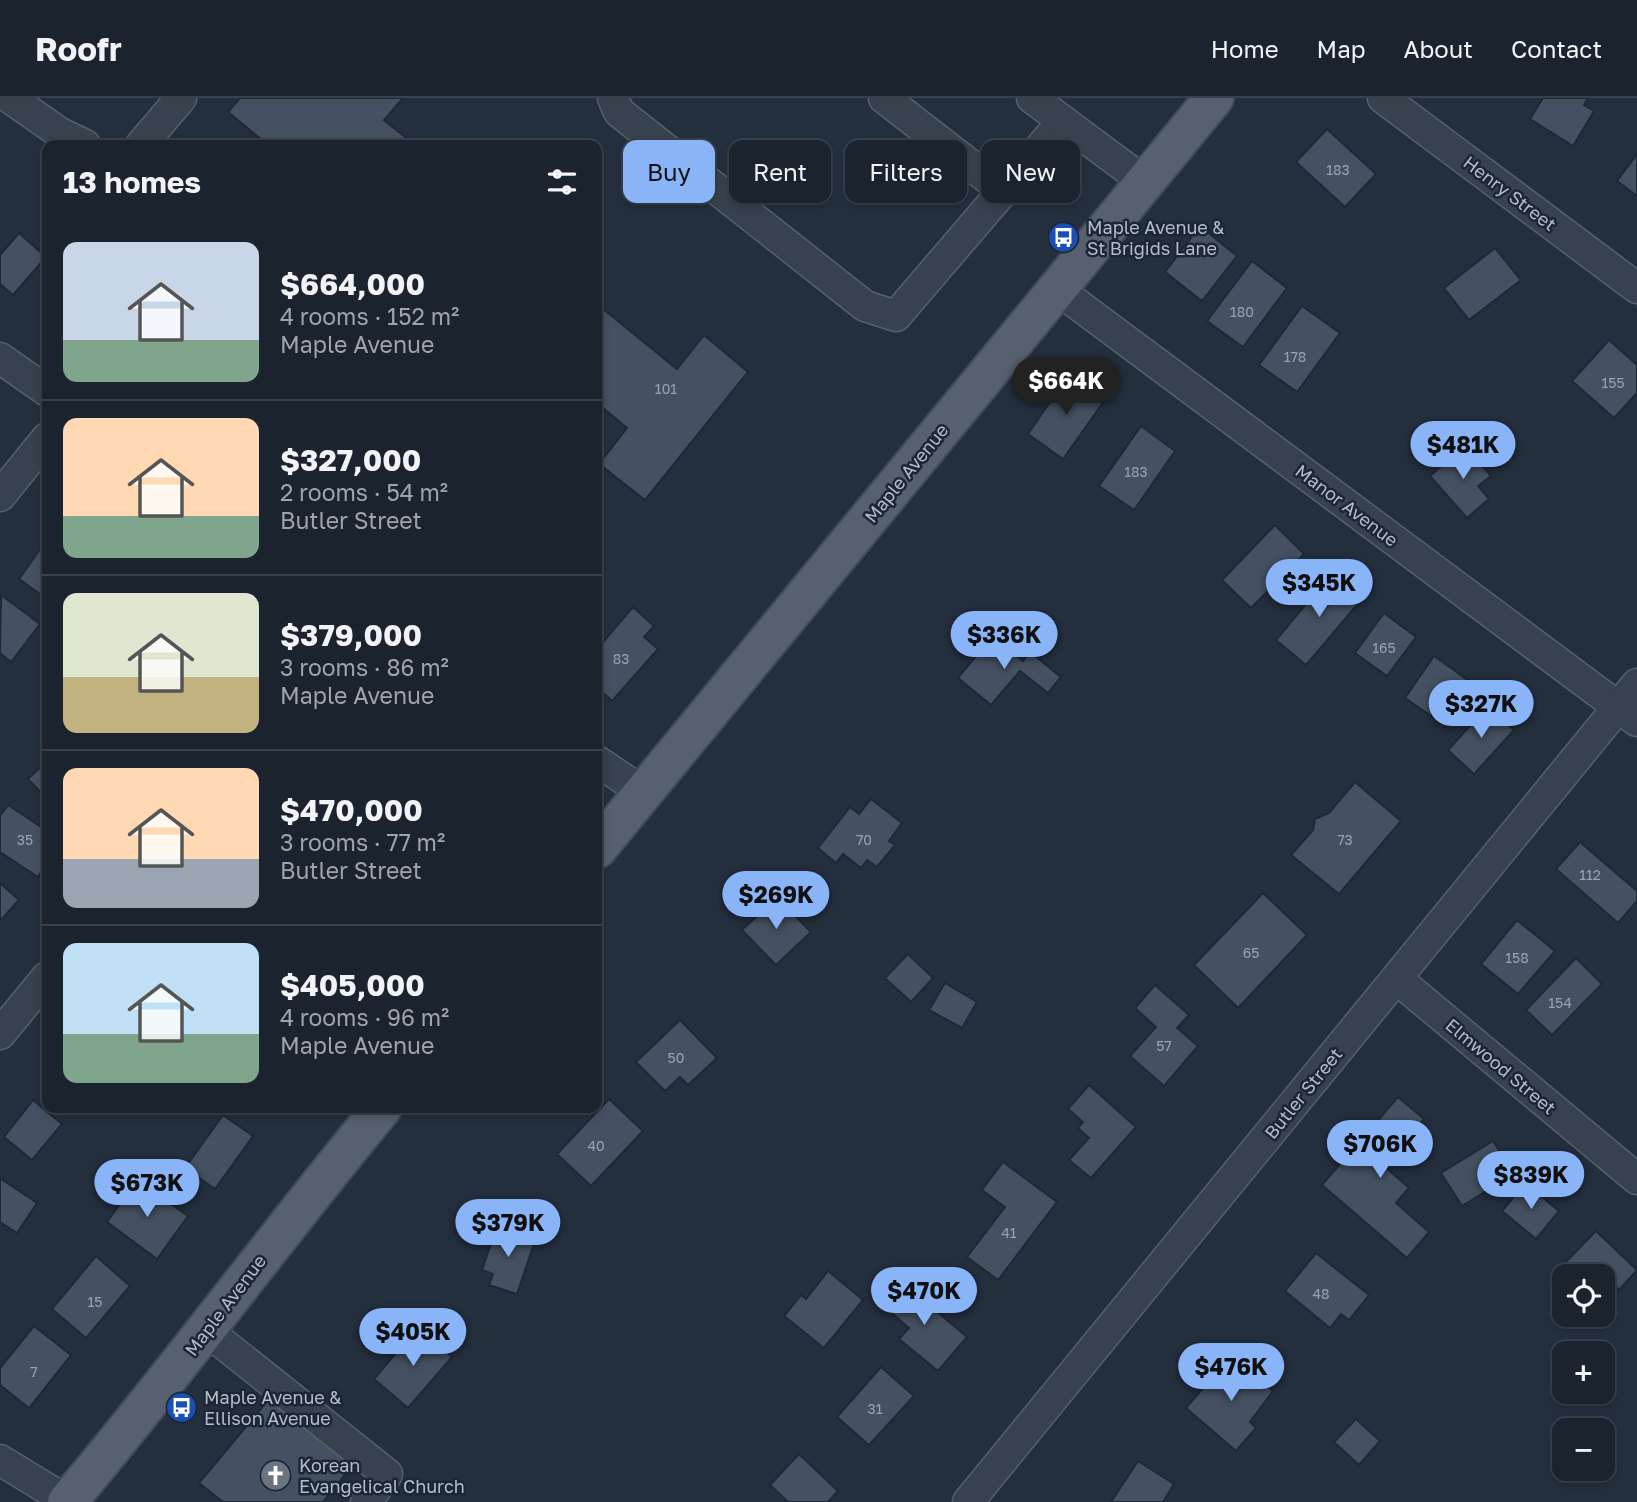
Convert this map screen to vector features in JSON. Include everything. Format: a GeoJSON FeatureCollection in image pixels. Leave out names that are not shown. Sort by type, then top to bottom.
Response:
{"type":"FeatureCollection","features":[{"type":"Feature","properties":{"kind":"main road","name":"Maple Avenue"},"geometry":{"type":"LineString","coordinates":[[602,843],[1214,98]]}},
{"type":"Feature","properties":{"kind":"main road","name":"Maple Avenue"},"geometry":{"type":"LineString","coordinates":[[68,1502],[206,1330],[283,1228],[378,1113]]}},
{"type":"Feature","properties":{"kind":"street"},"geometry":{"type":"LineString","coordinates":[[10,98],[75,140]]}},
{"type":"Feature","properties":{"kind":"street"},"geometry":{"type":"LineString","coordinates":[[146,140],[181,98]]}},
{"type":"Feature","properties":{"kind":"street"},"geometry":{"type":"LineString","coordinates":[[614,98],[619,112],[865,306],[896,316],[994,203]]}},
{"type":"Feature","properties":{"kind":"street"},"geometry":{"type":"LineString","coordinates":[[884,98],[981,173]]}},
{"type":"Feature","properties":{"kind":"street"},"geometry":{"type":"LineString","coordinates":[[1032,98],[1145,182]]}},
{"type":"Feature","properties":{"kind":"street","name":"Henry Street"},"geometry":{"type":"LineString","coordinates":[[1384,98],[1637,288]]}},
{"type":"Feature","properties":{"kind":"street"},"geometry":{"type":"LineString","coordinates":[[1047,140],[1063,121]]}},
{"type":"Feature","properties":{"kind":"street","name":"Manor Avenue"},"geometry":{"type":"LineString","coordinates":[[1057,289],[1628,714]]}},
{"type":"Feature","properties":{"kind":"street"},"geometry":{"type":"LineString","coordinates":[[0,358],[42,387]]}},
{"type":"Feature","properties":{"kind":"street"},"geometry":{"type":"LineString","coordinates":[[0,496],[42,444]]}},
{"type":"Feature","properties":{"kind":"street","name":"Butler Street"},"geometry":{"type":"LineString","coordinates":[[968,1502],[1397,979],[1628,714],[1637,684]]}},
{"type":"Feature","properties":{"kind":"street"},"geometry":{"type":"LineString","coordinates":[[602,764],[643,792]]}},
{"type":"Feature","properties":{"kind":"street","name":"Elmwood Street"},"geometry":{"type":"LineString","coordinates":[[1397,979],[1637,1180]]}},
{"type":"Feature","properties":{"kind":"street"},"geometry":{"type":"LineString","coordinates":[[0,1034],[42,983]]}},
{"type":"Feature","properties":{"kind":"street"},"geometry":{"type":"LineString","coordinates":[[206,1330],[387,1474],[366,1502]]}},
{"type":"Feature","properties":{"kind":"street"},"geometry":{"type":"LineString","coordinates":[[0,1460],[68,1502]]}},
{"type":"Feature","properties":{"kind":"building"},"geometry":{"type":"Polygon","coordinates":[[[240,98],[403,98],[384,120],[409,140],[262,140],[228,112],[240,98]]]}},
{"type":"Feature","properties":{"kind":"building"},"geometry":{"type":"Polygon","coordinates":[[[1543,98],[1588,98],[1584,105],[1594,111],[1573,146],[1530,119],[1543,98]]]}},
{"type":"Feature","properties":{"kind":"building"},"geometry":{"type":"Polygon","coordinates":[[[1327,129],[1376,174],[1345,207],[1296,162],[1327,129]]]}},
{"type":"Feature","properties":{"kind":"building"},"geometry":{"type":"Polygon","coordinates":[[[1637,154],[1637,196],[1617,181],[1637,154]]]}},
{"type":"Feature","properties":{"kind":"building"},"geometry":{"type":"Polygon","coordinates":[[[1200,226],[1237,256],[1202,301],[1165,272],[1200,226]]]}},
{"type":"Feature","properties":{"kind":"building"},"geometry":{"type":"Polygon","coordinates":[[[19,233],[42,253],[42,262],[13,295],[0,284],[0,255],[19,233]]]}},
{"type":"Feature","properties":{"kind":"building"},"geometry":{"type":"Polygon","coordinates":[[[1495,248],[1521,280],[1469,320],[1444,288],[1495,248]]]}},
{"type":"Feature","properties":{"kind":"building"},"geometry":{"type":"Polygon","coordinates":[[[1252,261],[1287,288],[1243,347],[1207,321],[1252,261]]]}},
{"type":"Feature","properties":{"kind":"building"},"geometry":{"type":"Polygon","coordinates":[[[1302,306],[1340,333],[1297,392],[1259,365],[1302,306]]]}},
{"type":"Feature","properties":{"kind":"building"},"geometry":{"type":"Polygon","coordinates":[[[602,308],[677,369],[704,335],[748,372],[645,500],[602,466],[602,460],[627,428],[602,407],[602,308]]]}},
{"type":"Feature","properties":{"kind":"building"},"geometry":{"type":"Polygon","coordinates":[[[1609,340],[1637,365],[1637,393],[1614,418],[1572,381],[1609,340]]]}},
{"type":"Feature","properties":{"kind":"building"},"geometry":{"type":"Polygon","coordinates":[[[1068,376],[1104,401],[1063,459],[1028,434],[1068,376]]]}},
{"type":"Feature","properties":{"kind":"building"},"geometry":{"type":"Polygon","coordinates":[[[1141,426],[1175,451],[1134,510],[1099,486],[1141,426]]]}},
{"type":"Feature","properties":{"kind":"building"},"geometry":{"type":"Polygon","coordinates":[[[1465,445],[1491,476],[1478,486],[1489,499],[1467,518],[1430,476],[1465,445]]]}},
{"type":"Feature","properties":{"kind":"building"},"geometry":{"type":"Polygon","coordinates":[[[1275,525],[1304,554],[1251,608],[1222,580],[1275,525]]]}},
{"type":"Feature","properties":{"kind":"building"},"geometry":{"type":"Polygon","coordinates":[[[42,547],[42,595],[19,579],[42,547]]]}},
{"type":"Feature","properties":{"kind":"building"},"geometry":{"type":"Polygon","coordinates":[[[1332,573],[1362,599],[1306,665],[1276,640],[1332,573]]]}},
{"type":"Feature","properties":{"kind":"building"},"geometry":{"type":"Polygon","coordinates":[[[1,595],[40,624],[11,662],[0,653],[1,595]]]}},
{"type":"Feature","properties":{"kind":"building"},"geometry":{"type":"Polygon","coordinates":[[[633,607],[654,626],[644,637],[658,649],[612,701],[602,692],[602,643],[633,607]]]}},
{"type":"Feature","properties":{"kind":"building"},"geometry":{"type":"Polygon","coordinates":[[[1384,613],[1416,637],[1387,676],[1355,653],[1384,613]]]}},
{"type":"Feature","properties":{"kind":"building"},"geometry":{"type":"Polygon","coordinates":[[[992,636],[1023,661],[1030,652],[1061,677],[1048,693],[1020,671],[991,705],[958,678],[992,636]]]}},
{"type":"Feature","properties":{"kind":"building"},"geometry":{"type":"Polygon","coordinates":[[[1434,656],[1469,681],[1440,722],[1405,698],[1434,656]]]}},
{"type":"Feature","properties":{"kind":"building"},"geometry":{"type":"Polygon","coordinates":[[[1488,706],[1514,730],[1474,774],[1448,750],[1488,706]]]}},
{"type":"Feature","properties":{"kind":"building"},"geometry":{"type":"Polygon","coordinates":[[[42,766],[42,794],[28,779],[42,766]]]}},
{"type":"Feature","properties":{"kind":"building"},"geometry":{"type":"Polygon","coordinates":[[[1355,782],[1401,821],[1339,894],[1291,855],[1313,830],[1315,819],[1329,813],[1355,782]]]}},
{"type":"Feature","properties":{"kind":"building"},"geometry":{"type":"Polygon","coordinates":[[[871,799],[902,823],[889,841],[895,845],[877,867],[867,860],[861,868],[843,854],[836,863],[818,848],[850,807],[859,814],[871,799]]]}},
{"type":"Feature","properties":{"kind":"building"},"geometry":{"type":"Polygon","coordinates":[[[8,805],[42,828],[42,871],[38,877],[0,852],[0,816],[8,805]]]}},
{"type":"Feature","properties":{"kind":"building"},"geometry":{"type":"Polygon","coordinates":[[[1580,842],[1637,891],[1637,901],[1618,923],[1556,869],[1580,842]]]}},
{"type":"Feature","properties":{"kind":"building"},"geometry":{"type":"Polygon","coordinates":[[[0,883],[19,900],[0,921],[0,883]]]}},
{"type":"Feature","properties":{"kind":"building"},"geometry":{"type":"Polygon","coordinates":[[[1263,893],[1307,935],[1238,1008],[1194,965],[1263,893]]]}},
{"type":"Feature","properties":{"kind":"building"},"geometry":{"type":"Polygon","coordinates":[[[777,897],[811,932],[776,965],[742,930],[777,897]]]}},
{"type":"Feature","properties":{"kind":"building"},"geometry":{"type":"Polygon","coordinates":[[[1517,920],[1555,951],[1518,994],[1481,964],[1517,920]]]}},
{"type":"Feature","properties":{"kind":"building"},"geometry":{"type":"Polygon","coordinates":[[[908,954],[933,978],[911,1002],[885,978],[908,954]]]}},
{"type":"Feature","properties":{"kind":"building"},"geometry":{"type":"Polygon","coordinates":[[[1576,958],[1602,984],[1552,1035],[1526,1010],[1576,958]]]}},
{"type":"Feature","properties":{"kind":"building"},"geometry":{"type":"Polygon","coordinates":[[[945,983],[977,1002],[962,1028],[929,1010],[945,983]]]}},
{"type":"Feature","properties":{"kind":"building"},"geometry":{"type":"Polygon","coordinates":[[[1155,985],[1189,1015],[1177,1028],[1198,1046],[1164,1086],[1130,1056],[1156,1027],[1135,1008],[1155,985]]]}},
{"type":"Feature","properties":{"kind":"building"},"geometry":{"type":"Polygon","coordinates":[[[680,1020],[717,1058],[688,1085],[680,1077],[665,1091],[636,1062],[680,1020]]]}},
{"type":"Feature","properties":{"kind":"building"},"geometry":{"type":"Polygon","coordinates":[[[1089,1085],[1136,1127],[1091,1178],[1069,1160],[1089,1138],[1078,1128],[1083,1122],[1068,1109],[1089,1085]]]}},
{"type":"Feature","properties":{"kind":"building"},"geometry":{"type":"Polygon","coordinates":[[[1398,1097],[1424,1119],[1384,1166],[1409,1188],[1396,1203],[1429,1232],[1407,1258],[1322,1185],[1398,1097]]]}},
{"type":"Feature","properties":{"kind":"building"},"geometry":{"type":"Polygon","coordinates":[[[609,1099],[643,1131],[591,1186],[557,1154],[596,1113],[602,1113],[602,1106],[609,1099]]]}},
{"type":"Feature","properties":{"kind":"building"},"geometry":{"type":"Polygon","coordinates":[[[33,1100],[42,1107],[42,1113],[49,1113],[62,1124],[32,1160],[4,1137],[33,1100]]]}},
{"type":"Feature","properties":{"kind":"building"},"geometry":{"type":"Polygon","coordinates":[[[223,1115],[253,1136],[215,1189],[185,1168],[223,1115]]]}},
{"type":"Feature","properties":{"kind":"building"},"geometry":{"type":"Polygon","coordinates":[[[1493,1141],[1514,1174],[1462,1206],[1441,1173],[1493,1141]]]}},
{"type":"Feature","properties":{"kind":"building"},"geometry":{"type":"Polygon","coordinates":[[[1003,1162],[1057,1202],[998,1280],[967,1257],[1005,1207],[982,1190],[1003,1162]]]}},
{"type":"Feature","properties":{"kind":"building"},"geometry":{"type":"Polygon","coordinates":[[[0,1178],[37,1203],[17,1233],[0,1222],[0,1178]]]}},
{"type":"Feature","properties":{"kind":"building"},"geometry":{"type":"Polygon","coordinates":[[[137,1180],[188,1216],[157,1259],[107,1222],[137,1180]]]}},
{"type":"Feature","properties":{"kind":"building"},"geometry":{"type":"Polygon","coordinates":[[[1525,1183],[1559,1211],[1536,1239],[1502,1211],[1525,1183]]]}},
{"type":"Feature","properties":{"kind":"building"},"geometry":{"type":"Polygon","coordinates":[[[497,1226],[536,1238],[517,1294],[489,1285],[493,1274],[482,1270],[497,1226]]]}},
{"type":"Feature","properties":{"kind":"building"},"geometry":{"type":"Polygon","coordinates":[[[1596,1231],[1637,1270],[1619,1290],[1615,1286],[1615,1264],[1564,1264],[1596,1231]]]}},
{"type":"Feature","properties":{"kind":"building"},"geometry":{"type":"Polygon","coordinates":[[[1316,1253],[1369,1295],[1349,1320],[1341,1314],[1330,1328],[1285,1291],[1316,1253]]]}},
{"type":"Feature","properties":{"kind":"building"},"geometry":{"type":"Polygon","coordinates":[[[96,1256],[130,1286],[86,1338],[52,1309],[96,1256]]]}},
{"type":"Feature","properties":{"kind":"building"},"geometry":{"type":"Polygon","coordinates":[[[828,1271],[863,1300],[824,1348],[784,1316],[801,1295],[806,1299],[828,1271]]]}},
{"type":"Feature","properties":{"kind":"building"},"geometry":{"type":"Polygon","coordinates":[[[901,1281],[967,1337],[938,1371],[899,1339],[909,1328],[881,1304],[901,1281]]]}},
{"type":"Feature","properties":{"kind":"building"},"geometry":{"type":"Polygon","coordinates":[[[34,1326],[71,1355],[29,1408],[0,1385],[0,1368],[34,1326]]]}},
{"type":"Feature","properties":{"kind":"building"},"geometry":{"type":"Polygon","coordinates":[[[418,1327],[452,1357],[408,1408],[374,1379],[418,1327]]]}},
{"type":"Feature","properties":{"kind":"building"},"geometry":{"type":"Polygon","coordinates":[[[1231,1355],[1273,1391],[1250,1422],[1256,1428],[1236,1451],[1186,1408],[1231,1355]]]}},
{"type":"Feature","properties":{"kind":"building"},"geometry":{"type":"Polygon","coordinates":[[[881,1367],[914,1396],[869,1445],[837,1417],[881,1367]]]}},
{"type":"Feature","properties":{"kind":"building"},"geometry":{"type":"Polygon","coordinates":[[[269,1399],[353,1465],[323,1502],[223,1502],[199,1483],[269,1399]]]}},
{"type":"Feature","properties":{"kind":"building"},"geometry":{"type":"Polygon","coordinates":[[[1356,1419],[1380,1441],[1359,1465],[1334,1442],[1356,1419]]]}},
{"type":"Feature","properties":{"kind":"building"},"geometry":{"type":"Polygon","coordinates":[[[799,1454],[838,1491],[828,1502],[788,1502],[770,1485],[799,1454]]]}},
{"type":"Feature","properties":{"kind":"building"},"geometry":{"type":"Polygon","coordinates":[[[1138,1461],[1174,1484],[1163,1502],[1111,1502],[1138,1461]]]}},
{"type":"Feature","properties":{"kind":"place","name":"Maple Avenue & St Brigids Lane"},"geometry":{"type":"Point","coordinates":[1064,237]}},
{"type":"Feature","properties":{"kind":"place","name":"Maple Avenue & Ellison Avenue"},"geometry":{"type":"Point","coordinates":[181,1407]}},
{"type":"Feature","properties":{"kind":"place","name":"Korean Evangelical Church"},"geometry":{"type":"Point","coordinates":[276,1475]}}]}
